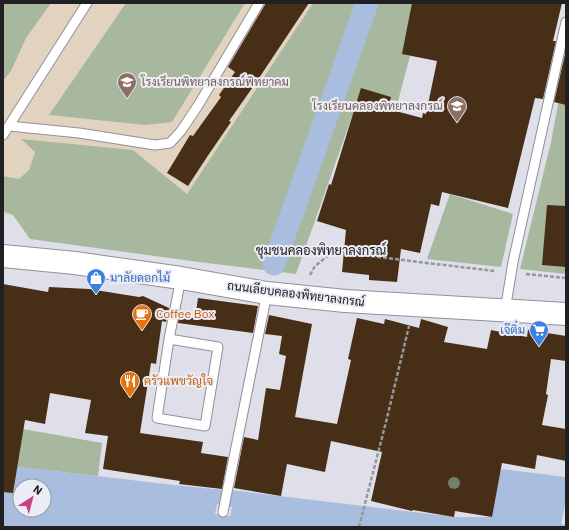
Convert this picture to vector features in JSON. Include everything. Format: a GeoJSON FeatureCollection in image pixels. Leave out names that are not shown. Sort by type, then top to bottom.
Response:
{"type":"FeatureCollection","features":[{"type":"Feature","properties":{"kind":"main road","name":"ถนนเลียบคลองพิทยาลงกรณ์"},"geometry":{"type":"LineString","coordinates":[[3,256],[76,263],[181,278],[267,293],[345,301],[566,314]]}},
{"type":"Feature","properties":{"kind":"lane"},"geometry":{"type":"LineString","coordinates":[[3,135],[87,3]]}},
{"type":"Feature","properties":{"kind":"lane"},"geometry":{"type":"LineString","coordinates":[[8,126],[155,145],[170,143],[181,131],[199,104],[259,3]]}},
{"type":"Feature","properties":{"kind":"lane"},"geometry":{"type":"LineString","coordinates":[[505,311],[512,272],[566,22]]}},
{"type":"Feature","properties":{"kind":"lane"},"geometry":{"type":"LineString","coordinates":[[169,339],[218,347],[205,426],[158,418],[169,339],[181,278]]}},
{"type":"Feature","properties":{"kind":"lane"},"geometry":{"type":"LineString","coordinates":[[223,512],[267,293]]}},
{"type":"Feature","properties":{"kind":"path"},"geometry":{"type":"LineString","coordinates":[[298,296],[315,266],[334,251],[566,278]]}},
{"type":"Feature","properties":{"kind":"path"},"geometry":{"type":"LineString","coordinates":[[359,527],[408,331],[411,305]]}},
{"type":"Feature","properties":{"kind":"shaded area","name":"โรงเรียนพิทยาลงกรณ์พิทยาคม"},"geometry":{"type":"Polygon","coordinates":[[[3,3],[313,3],[187,195],[152,244],[3,214],[3,3]]]}},
{"type":"Feature","properties":{"kind":"green space"},"geometry":{"type":"Polygon","coordinates":[[[3,3],[51,3],[26,38],[11,71],[3,81],[3,3]]]}},
{"type":"Feature","properties":{"kind":"green space"},"geometry":{"type":"Polygon","coordinates":[[[126,3],[245,3],[172,122],[145,125],[49,115],[126,3]]]}},
{"type":"Feature","properties":{"kind":"green space"},"geometry":{"type":"Polygon","coordinates":[[[313,3],[424,3],[398,101],[360,94],[296,274],[30,239],[13,215],[3,211],[3,176],[19,179],[29,170],[35,152],[21,139],[133,150],[187,194],[313,3]]]}},
{"type":"Feature","properties":{"kind":"green space"},"geometry":{"type":"Polygon","coordinates":[[[566,62],[566,274],[520,269],[551,142],[566,62]]]}},
{"type":"Feature","properties":{"kind":"green space"},"geometry":{"type":"Polygon","coordinates":[[[450,194],[513,214],[501,267],[427,259],[450,194]]]}},
{"type":"Feature","properties":{"kind":"green space"},"geometry":{"type":"Polygon","coordinates":[[[23,429],[102,443],[98,476],[17,467],[23,429]]]}},
{"type":"Feature","properties":{"kind":"water"},"geometry":{"type":"Polygon","coordinates":[[[3,465],[223,490],[221,505],[217,504],[215,514],[230,516],[232,507],[228,507],[230,490],[455,517],[491,517],[502,469],[565,477],[565,505],[561,524],[566,525],[566,527],[3,527],[3,465]]]}},
{"type":"Feature","properties":{"kind":"building"},"geometry":{"type":"Polygon","coordinates":[[[266,3],[309,3],[229,121],[231,122],[188,186],[167,173],[190,135],[193,136],[221,97],[219,95],[235,72],[228,67],[266,3]]]}},
{"type":"Feature","properties":{"kind":"building","name":"โรงเรียนคลองพิทยาลงกรณ์"},"geometry":{"type":"Polygon","coordinates":[[[412,3],[562,3],[553,41],[556,41],[543,99],[535,98],[508,208],[442,192],[439,206],[431,204],[420,253],[401,249],[397,282],[369,280],[369,275],[342,272],[346,230],[317,221],[329,184],[331,185],[361,88],[391,97],[388,109],[422,118],[423,113],[426,114],[437,61],[402,54],[412,3]]]}},
{"type":"Feature","properties":{"kind":"building"},"geometry":{"type":"Polygon","coordinates":[[[566,50],[566,105],[554,102],[566,50]]]}},
{"type":"Feature","properties":{"kind":"building"},"geometry":{"type":"Polygon","coordinates":[[[547,205],[566,206],[566,267],[542,265],[547,205]]]}},
{"type":"Feature","properties":{"kind":"building"},"geometry":{"type":"Polygon","coordinates":[[[3,284],[48,292],[49,287],[89,289],[139,297],[143,296],[169,308],[166,322],[162,321],[156,364],[151,363],[140,433],[203,442],[201,453],[228,457],[222,489],[179,484],[180,481],[103,469],[108,436],[85,433],[91,400],[50,393],[45,424],[25,420],[15,478],[12,478],[12,493],[3,492],[3,284]]]}},
{"type":"Feature","properties":{"kind":"building"},"geometry":{"type":"Polygon","coordinates":[[[198,298],[258,306],[253,333],[178,323],[180,313],[195,319],[198,298]]]}},
{"type":"Feature","properties":{"kind":"building"},"geometry":{"type":"Polygon","coordinates":[[[269,315],[312,324],[295,417],[337,424],[351,360],[348,359],[357,318],[384,324],[385,319],[419,328],[421,319],[448,327],[444,342],[487,349],[491,330],[527,337],[528,330],[566,336],[566,361],[551,359],[546,394],[548,395],[542,425],[566,429],[566,461],[537,455],[535,469],[502,463],[492,517],[455,511],[454,517],[412,511],[371,501],[382,452],[331,441],[325,472],[287,464],[281,496],[234,488],[244,437],[258,440],[266,388],[280,390],[286,356],[279,354],[282,336],[265,334],[269,315]]]}},
{"type":"Feature","properties":{"kind":"waterway"},"geometry":{"type":"LineString","coordinates":[[274,264],[367,3]]}},
{"type":"Feature","properties":{"kind":"place","name":"โรงเรียนพิทยาลงกรณ์พิทยาคม"},"geometry":{"type":"Point","coordinates":[127,99]}},
{"type":"Feature","properties":{"kind":"place","name":"โรงเรียนคลองพิทยาลงกรณ์"},"geometry":{"type":"Point","coordinates":[457,123]}},
{"type":"Feature","properties":{"kind":"place","name":"มาลัยดอกไม้"},"geometry":{"type":"Point","coordinates":[96,295]}},
{"type":"Feature","properties":{"kind":"place","name":"Coffee Box"},"geometry":{"type":"Point","coordinates":[142,331]}},
{"type":"Feature","properties":{"kind":"place","name":"เจ๊ติ๋ม"},"geometry":{"type":"Point","coordinates":[539,347]}},
{"type":"Feature","properties":{"kind":"place","name":"ครัวแพขวัญใจ"},"geometry":{"type":"Point","coordinates":[130,398]}},
{"type":"Feature","properties":{"kind":"district","name":"ชุมชนคลองพิทยาลงกรณ์"},"geometry":{"type":"Point","coordinates":[321,250]}}]}
